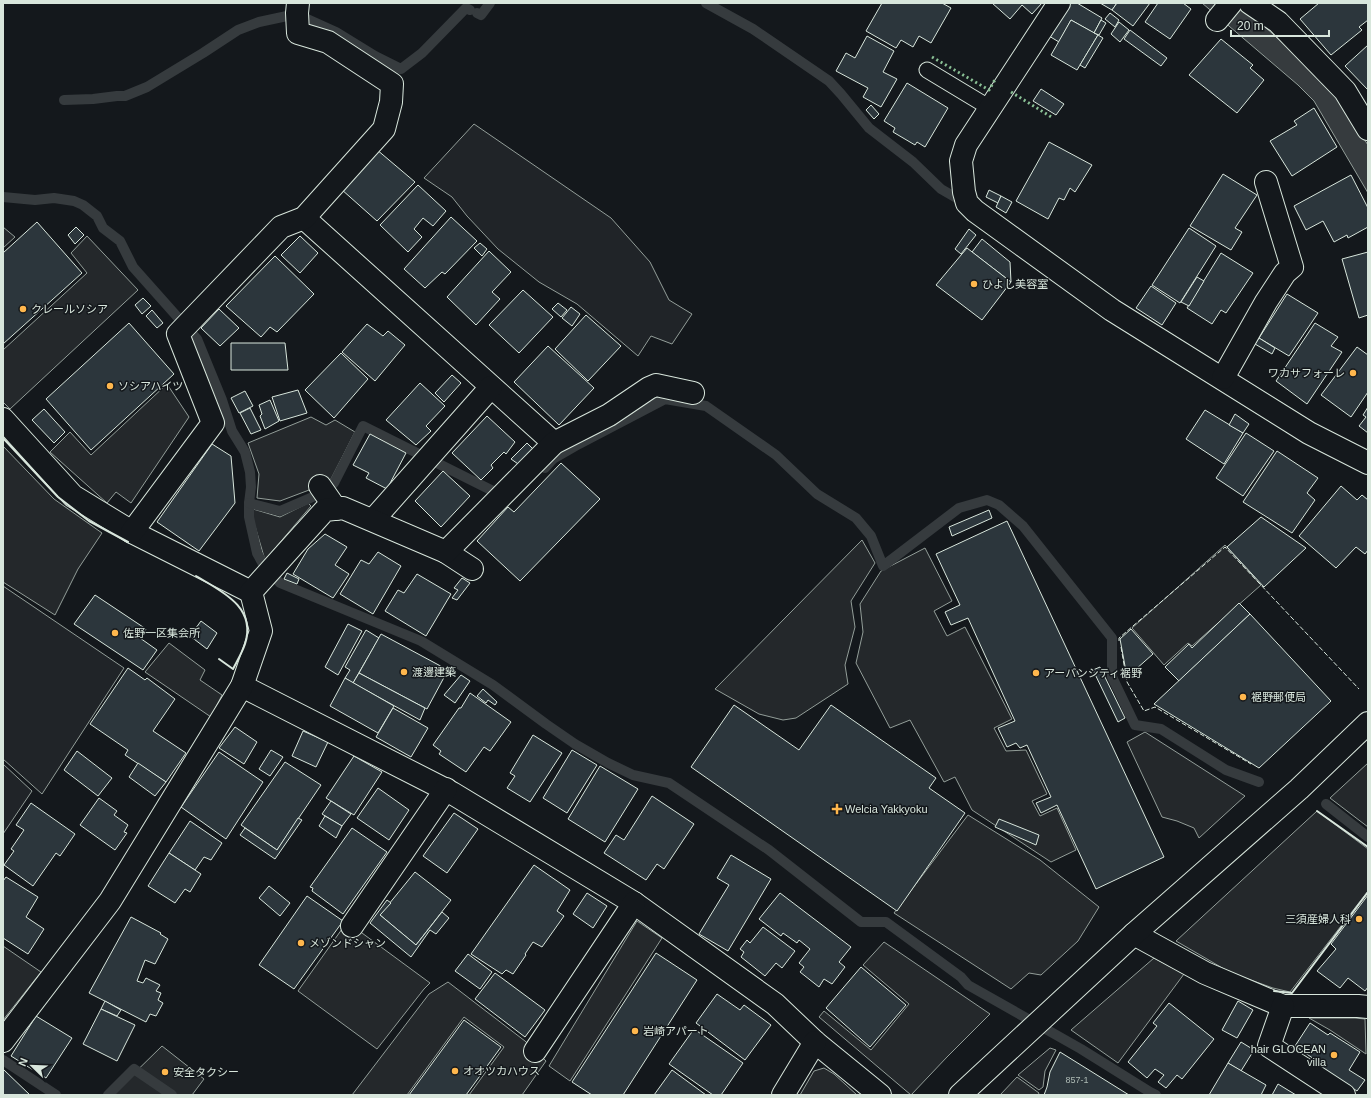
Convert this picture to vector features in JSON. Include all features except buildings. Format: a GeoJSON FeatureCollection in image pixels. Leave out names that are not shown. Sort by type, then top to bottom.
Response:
{"type":"FeatureCollection","features":[{"type":"Feature","properties":{"kind":"street"},"geometry":{"type":"LineString","coordinates":[[1059,3],[966,145],[961,161],[964,192],[967,203],[975,211],[1112,310],[1310,433],[1368,463]]}},
{"type":"Feature","properties":{"kind":"street"},"geometry":{"type":"LineString","coordinates":[[1217,20],[1231,3]]}},
{"type":"Feature","properties":{"kind":"street"},"geometry":{"type":"LineString","coordinates":[[1250,3],[1278,22],[1345,92],[1368,129]]}},
{"type":"Feature","properties":{"kind":"street"},"geometry":{"type":"LineString","coordinates":[[132,532],[213,423],[178,334],[281,227],[304,218],[384,128],[391,102],[392,84],[328,42],[298,33],[298,12]]}},
{"type":"Feature","properties":{"kind":"street"},"geometry":{"type":"LineString","coordinates":[[1223,378],[1266,302],[1285,273],[1292,267],[1266,182]]}},
{"type":"Feature","properties":{"kind":"street"},"geometry":{"type":"LineString","coordinates":[[304,218],[554,443]]}},
{"type":"Feature","properties":{"kind":"street"},"geometry":{"type":"LineString","coordinates":[[446,552],[554,443],[609,415],[649,388],[656,385],[693,393]]}},
{"type":"Feature","properties":{"kind":"street"},"geometry":{"type":"LineString","coordinates":[[373,520],[492,387]]}},
{"type":"Feature","properties":{"kind":"street"},"geometry":{"type":"LineString","coordinates":[[3,418],[73,496],[132,532],[251,592],[261,632],[242,686],[110,901],[3,1041]]}},
{"type":"Feature","properties":{"kind":"street"},"geometry":{"type":"LineString","coordinates":[[320,486],[336,509]]}},
{"type":"Feature","properties":{"kind":"street"},"geometry":{"type":"LineString","coordinates":[[251,592],[325,510],[343,508],[446,552],[472,569]]}},
{"type":"Feature","properties":{"kind":"street"},"geometry":{"type":"LineString","coordinates":[[242,686],[446,790],[634,902],[775,1004],[815,1042],[880,1095]]}},
{"type":"Feature","properties":{"kind":"street"},"geometry":{"type":"LineString","coordinates":[[960,1095],[1134,934],[1299,789],[1368,723]]}},
{"type":"Feature","properties":{"kind":"street"},"geometry":{"type":"LineString","coordinates":[[352,926],[446,790]]}},
{"type":"Feature","properties":{"kind":"street"},"geometry":{"type":"LineString","coordinates":[[535,1051],[634,902]]}},
{"type":"Feature","properties":{"kind":"street"},"geometry":{"type":"LineString","coordinates":[[1134,934],[1205,973],[1283,1006],[1368,1007]]}},
{"type":"Feature","properties":{"kind":"street"},"geometry":{"type":"LineString","coordinates":[[1283,1006],[1269,1046],[1344,1095]]}},
{"type":"Feature","properties":{"kind":"street"},"geometry":{"type":"LineString","coordinates":[[783,1095],[815,1042]]}},
{"type":"Feature","properties":{"kind":"lane"},"geometry":{"type":"LineString","coordinates":[[927,70],[990,108]]}},
{"type":"Feature","properties":{"kind":"shaded area"},"geometry":{"type":"Polygon","coordinates":[[[1202,3],[1234,3],[1265,27],[1314,70],[1338,100],[1368,145],[1368,193],[1314,101],[1298,85],[1202,3]]]}},
{"type":"Feature","properties":{"kind":"shaded area"},"geometry":{"type":"Polygon","coordinates":[[[474,124],[611,218],[650,262],[669,300],[692,314],[672,344],[651,336],[638,356],[577,304],[539,282],[498,249],[467,216],[452,197],[424,178],[474,124]]]}},
{"type":"Feature","properties":{"kind":"shaded area"},"geometry":{"type":"Polygon","coordinates":[[[3,227],[15,237],[3,248],[3,227]]]}},
{"type":"Feature","properties":{"kind":"shaded area"},"geometry":{"type":"Polygon","coordinates":[[[87,236],[138,290],[10,409],[3,402],[3,350],[87,273],[71,253],[87,236]]]}},
{"type":"Feature","properties":{"kind":"shaded area"},"geometry":{"type":"Polygon","coordinates":[[[167,384],[189,417],[131,503],[116,492],[107,503],[50,452],[70,432],[91,455],[167,384]]]}},
{"type":"Feature","properties":{"kind":"shaded area"},"geometry":{"type":"Polygon","coordinates":[[[311,417],[326,425],[335,420],[355,432],[331,479],[325,484],[280,501],[257,498],[259,474],[248,443],[311,417]]]}},
{"type":"Feature","properties":{"kind":"shaded area"},"geometry":{"type":"Polygon","coordinates":[[[3,446],[54,499],[102,533],[78,569],[55,615],[3,582],[3,446]]]}},
{"type":"Feature","properties":{"kind":"shaded area"},"geometry":{"type":"Polygon","coordinates":[[[308,503],[311,506],[265,560],[252,516],[253,509],[280,517],[308,503]]]}},
{"type":"Feature","properties":{"kind":"shaded area"},"geometry":{"type":"Polygon","coordinates":[[[862,540],[875,563],[851,601],[855,627],[845,665],[848,684],[796,718],[783,720],[759,714],[715,689],[862,540]]]}},
{"type":"Feature","properties":{"kind":"shaded area"},"geometry":{"type":"Polygon","coordinates":[[[1225,545],[1261,585],[1192,646],[1188,643],[1164,665],[1132,628],[1225,545]]]}},
{"type":"Feature","properties":{"kind":"shaded area"},"geometry":{"type":"Polygon","coordinates":[[[925,548],[952,601],[934,611],[947,636],[965,627],[1012,719],[994,728],[1006,751],[1026,750],[1047,794],[1032,801],[1040,816],[1057,808],[1076,850],[1051,862],[972,810],[955,777],[944,782],[910,720],[890,728],[856,663],[863,632],[860,604],[881,571],[925,548]]]}},
{"type":"Feature","properties":{"kind":"shaded area"},"geometry":{"type":"Polygon","coordinates":[[[3,586],[124,668],[42,794],[3,759],[3,586]]]}},
{"type":"Feature","properties":{"kind":"shaded area"},"geometry":{"type":"Polygon","coordinates":[[[169,643],[205,670],[200,680],[222,695],[211,717],[145,672],[169,643]]]}},
{"type":"Feature","properties":{"kind":"shaded area"},"geometry":{"type":"Polygon","coordinates":[[[1145,732],[1245,796],[1199,838],[1194,828],[1162,817],[1127,742],[1145,732]]]}},
{"type":"Feature","properties":{"kind":"shaded area"},"geometry":{"type":"Polygon","coordinates":[[[1368,763],[1368,827],[1330,798],[1368,763]]]}},
{"type":"Feature","properties":{"kind":"shaded area"},"geometry":{"type":"Polygon","coordinates":[[[3,764],[32,791],[3,834],[3,764]]]}},
{"type":"Feature","properties":{"kind":"shaded area"},"geometry":{"type":"Polygon","coordinates":[[[1317,811],[1368,849],[1368,891],[1290,992],[1273,988],[1231,973],[1176,941],[1317,811]]]}},
{"type":"Feature","properties":{"kind":"shaded area"},"geometry":{"type":"Polygon","coordinates":[[[968,815],[1040,860],[1099,907],[1078,941],[1041,975],[1029,973],[1011,989],[894,913],[968,815]]]}},
{"type":"Feature","properties":{"kind":"shaded area"},"geometry":{"type":"Polygon","coordinates":[[[637,921],[662,938],[570,1081],[549,1066],[637,921]]]}},
{"type":"Feature","properties":{"kind":"shaded area"},"geometry":{"type":"Polygon","coordinates":[[[347,922],[430,983],[377,1049],[298,991],[347,922]]]}},
{"type":"Feature","properties":{"kind":"shaded area"},"geometry":{"type":"Polygon","coordinates":[[[884,942],[990,1014],[911,1095],[819,1017],[824,1011],[871,1050],[909,1004],[863,965],[884,942]]]}},
{"type":"Feature","properties":{"kind":"shaded area"},"geometry":{"type":"Polygon","coordinates":[[[3,946],[41,972],[3,1020],[3,946]]]}},
{"type":"Feature","properties":{"kind":"shaded area"},"geometry":{"type":"Polygon","coordinates":[[[1154,958],[1184,974],[1118,1063],[1071,1030],[1154,958]]]}},
{"type":"Feature","properties":{"kind":"shaded area"},"geometry":{"type":"Polygon","coordinates":[[[448,982],[525,1041],[546,1061],[522,1095],[469,1095],[504,1047],[464,1017],[407,1095],[352,1095],[429,994],[448,982]]]}},
{"type":"Feature","properties":{"kind":"shaded area"},"geometry":{"type":"Polygon","coordinates":[[[1309,1018],[1365,1019],[1366,1054],[1330,1030],[1309,1018]]]}},
{"type":"Feature","properties":{"kind":"shaded area","name":"安全タクシー"},"geometry":{"type":"Polygon","coordinates":[[[162,1046],[204,1079],[192,1095],[112,1095],[162,1046]]]}},
{"type":"Feature","properties":{"kind":"shaded area"},"geometry":{"type":"Polygon","coordinates":[[[1050,1048],[1056,1050],[1045,1071],[1043,1087],[1039,1090],[1018,1075],[1050,1048]]]}},
{"type":"Feature","properties":{"kind":"shaded area"},"geometry":{"type":"Polygon","coordinates":[[[824,1068],[834,1074],[857,1095],[800,1095],[814,1071],[824,1068]]]}},
{"type":"Feature","properties":{"kind":"shaded area"},"geometry":{"type":"Polygon","coordinates":[[[1017,1077],[1039,1093],[1038,1095],[1000,1095],[1017,1077]]]}},
{"type":"Feature","properties":{"kind":"waterway"},"geometry":{"type":"LineString","coordinates":[[477,13],[481,15],[490,3]]}},
{"type":"Feature","properties":{"kind":"waterway"},"geometry":{"type":"LineString","coordinates":[[706,3],[753,29],[829,81],[869,128],[913,162],[941,189],[960,200]]}},
{"type":"Feature","properties":{"kind":"waterway"},"geometry":{"type":"LineString","coordinates":[[64,100],[125,96],[147,87],[238,30],[259,22],[287,16],[305,18],[336,32],[375,56],[401,69],[422,53],[466,8],[470,10]]}},
{"type":"Feature","properties":{"kind":"waterway"},"geometry":{"type":"LineString","coordinates":[[3,197],[35,200],[54,198],[74,201],[83,205],[97,216],[103,228],[120,241],[133,267],[197,339],[222,400],[232,431],[245,452],[250,472],[251,487],[249,517],[257,553],[263,564],[280,583],[421,641],[493,685],[575,744],[608,763],[633,775],[669,783],[769,850],[861,922],[886,922],[961,977],[968,985],[1081,1049],[1156,1095]]}},
{"type":"Feature","properties":{"kind":"waterway"},"geometry":{"type":"LineString","coordinates":[[545,468],[553,459],[579,444],[665,399],[706,406],[776,455],[817,494],[856,518],[871,536],[883,566],[959,508],[987,500],[999,505],[1023,526],[1112,638],[1112,677],[1135,725],[1161,729],[1226,770],[1259,782]]}},
{"type":"Feature","properties":{"kind":"waterway"},"geometry":{"type":"LineString","coordinates":[[249,503],[280,511],[315,496],[334,483],[363,426],[503,496]]}},
{"type":"Feature","properties":{"kind":"waterway"},"geometry":{"type":"LineString","coordinates":[[1326,804],[1368,837]]}},
{"type":"Feature","properties":{"kind":"waterway"},"geometry":{"type":"LineString","coordinates":[[3,1060],[56,1095]]}},
{"type":"Feature","properties":{"kind":"waterway"},"geometry":{"type":"LineString","coordinates":[[108,1095],[134,1069],[172,1095]]}},
{"type":"Feature","properties":{"kind":"hedge"},"geometry":{"type":"LineString","coordinates":[[932,57],[989,90],[996,78]]}},
{"type":"Feature","properties":{"kind":"hedge"},"geometry":{"type":"LineString","coordinates":[[1011,92],[1053,118]]}},
{"type":"Feature","properties":{"kind":"fence"},"geometry":{"type":"LineString","coordinates":[[1119,641],[1119,638],[1225,547],[1359,689]]}},
{"type":"Feature","properties":{"kind":"fence"},"geometry":{"type":"LineString","coordinates":[[1121,647],[1127,682],[1144,711],[1155,707],[1251,764]]}},
{"type":"Feature","properties":{"kind":"wall"},"geometry":{"type":"LineString","coordinates":[[3,438],[58,497],[89,521],[128,542]]}},
{"type":"Feature","properties":{"kind":"wall"},"geometry":{"type":"LineString","coordinates":[[196,576],[226,594],[241,610],[246,620],[247,631],[245,644],[233,669],[219,659]]}},
{"type":"Feature","properties":{"kind":"wall"},"geometry":{"type":"LineString","coordinates":[[1317,811],[1368,847]]}},
{"type":"Feature","properties":{"kind":"wall"},"geometry":{"type":"LineString","coordinates":[[1274,991],[1292,993],[1368,892]]}},
{"type":"Feature","properties":{"kind":"place","name":"ひよし美容室"},"geometry":{"type":"Point","coordinates":[974,284]}},
{"type":"Feature","properties":{"kind":"place","name":"クレールソシア"},"geometry":{"type":"Point","coordinates":[23,309]}},
{"type":"Feature","properties":{"kind":"place","name":"ワカサフォーレ"},"geometry":{"type":"Point","coordinates":[1353,373]}},
{"type":"Feature","properties":{"kind":"place","name":"ソシアハイツ"},"geometry":{"type":"Point","coordinates":[110,386]}},
{"type":"Feature","properties":{"kind":"place","name":"佐野一区集会所"},"geometry":{"type":"Point","coordinates":[115,633]}},
{"type":"Feature","properties":{"kind":"place","name":"渡邊建築"},"geometry":{"type":"Point","coordinates":[404,672]}},
{"type":"Feature","properties":{"kind":"place","name":"アーバンシティ裾野"},"geometry":{"type":"Point","coordinates":[1036,673]}},
{"type":"Feature","properties":{"kind":"place","name":"裾野郵便局"},"geometry":{"type":"Point","coordinates":[1243,697]}},
{"type":"Feature","properties":{"kind":"place","name":"Welcia Yakkyoku"},"geometry":{"type":"Point","coordinates":[837,809]}},
{"type":"Feature","properties":{"kind":"place","name":"三須産婦人科"},"geometry":{"type":"Point","coordinates":[1359,919]}},
{"type":"Feature","properties":{"kind":"place","name":"メゾンドシャン"},"geometry":{"type":"Point","coordinates":[301,943]}},
{"type":"Feature","properties":{"kind":"place","name":"岩崎アパート"},"geometry":{"type":"Point","coordinates":[635,1031]}},
{"type":"Feature","properties":{"kind":"place","name":"hair GLOCEAN villa"},"geometry":{"type":"Point","coordinates":[1334,1055]}},
{"type":"Feature","properties":{"kind":"place","name":"オオツカハウス"},"geometry":{"type":"Point","coordinates":[455,1071]}},
{"type":"Feature","properties":{"kind":"place","name":"安全タクシー"},"geometry":{"type":"Point","coordinates":[165,1072]}}]}
